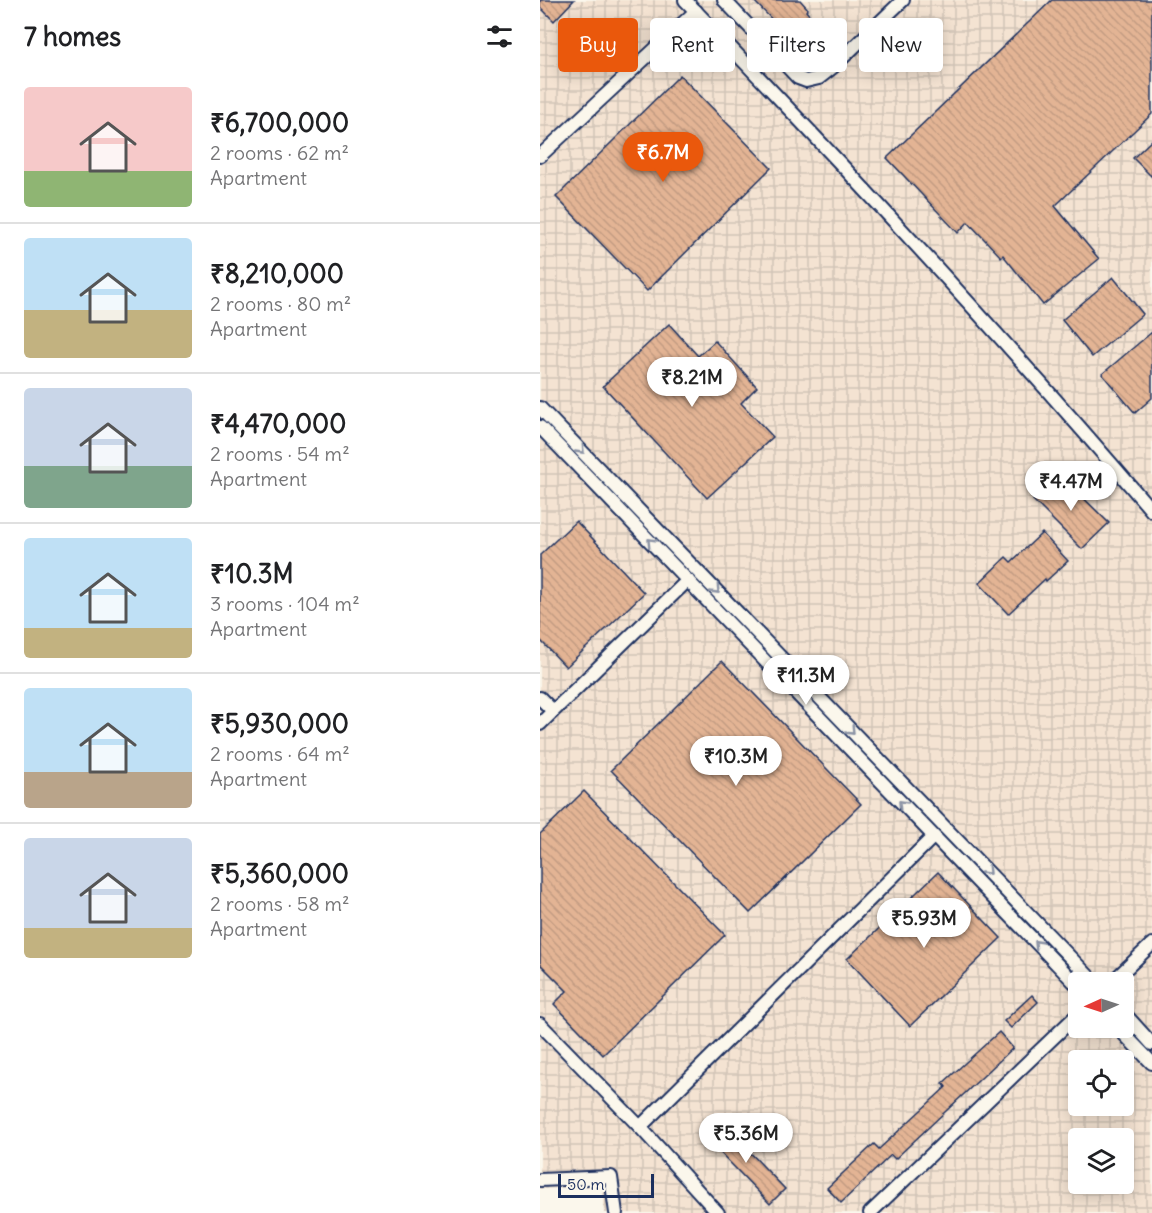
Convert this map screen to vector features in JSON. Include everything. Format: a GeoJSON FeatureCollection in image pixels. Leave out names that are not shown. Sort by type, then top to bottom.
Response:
{"type":"FeatureCollection","features":[{"type":"Feature","properties":{"kind":"street"},"geometry":{"type":"LineString","coordinates":[[685,0],[944,276],[1068,413],[1152,511]]}},
{"type":"Feature","properties":{"kind":"street"},"geometry":{"type":"LineString","coordinates":[[724,0],[798,78],[806,81],[819,78],[833,67],[903,0]]}},
{"type":"Feature","properties":{"kind":"street"},"geometry":{"type":"LineString","coordinates":[[540,156],[696,11]]}},
{"type":"Feature","properties":{"kind":"street"},"geometry":{"type":"LineString","coordinates":[[540,408],[1084,972]]}},
{"type":"Feature","properties":{"kind":"street"},"geometry":{"type":"LineString","coordinates":[[540,427],[1068,976]]}},
{"type":"Feature","properties":{"kind":"street"},"geometry":{"type":"LineString","coordinates":[[540,724],[687,580]]}},
{"type":"Feature","properties":{"kind":"street"},"geometry":{"type":"LineString","coordinates":[[540,698],[553,711]]}},
{"type":"Feature","properties":{"kind":"street"},"geometry":{"type":"LineString","coordinates":[[640,1127],[933,837]]}},
{"type":"Feature","properties":{"kind":"street"},"geometry":{"type":"LineString","coordinates":[[1123,972],[1152,944]]}},
{"type":"Feature","properties":{"kind":"street"},"geometry":{"type":"LineString","coordinates":[[540,1024],[640,1127],[718,1213]]}},
{"type":"Feature","properties":{"kind":"street"},"geometry":{"type":"LineString","coordinates":[[870,1213],[1068,1024]]}},
{"type":"Feature","properties":{"kind":"street"},"geometry":{"type":"LineString","coordinates":[[1134,1024],[1152,1044]]}},
{"type":"Feature","properties":{"kind":"street"},"geometry":{"type":"LineString","coordinates":[[1128,1038],[1152,1063]]}},
{"type":"Feature","properties":{"kind":"street"},"geometry":{"type":"LineString","coordinates":[[540,1180],[611,1177],[616,1213]]}},
{"type":"Feature","properties":{"kind":"shaded area"},"geometry":{"type":"Polygon","coordinates":[[[540,0],[1152,0],[1152,1213],[604,1213],[602,1186],[540,1189],[540,0]]]}},
{"type":"Feature","properties":{"kind":"building"},"geometry":{"type":"Polygon","coordinates":[[[540,0],[574,0],[554,21],[540,7],[540,0]]]}},
{"type":"Feature","properties":{"kind":"building"},"geometry":{"type":"Polygon","coordinates":[[[753,0],[800,0],[812,18],[771,18],[753,0]]]}},
{"type":"Feature","properties":{"kind":"building"},"geometry":{"type":"Polygon","coordinates":[[[1052,0],[1152,0],[1152,114],[1055,206],[1099,259],[1043,305],[1003,255],[1001,257],[968,222],[958,233],[887,158],[1052,0]]]}},
{"type":"Feature","properties":{"kind":"building"},"geometry":{"type":"Polygon","coordinates":[[[680,75],[771,168],[647,291],[556,197],[680,75]]]}},
{"type":"Feature","properties":{"kind":"building"},"geometry":{"type":"Polygon","coordinates":[[[1152,140],[1152,177],[1133,158],[1152,140]]]}},
{"type":"Feature","properties":{"kind":"building"},"geometry":{"type":"Polygon","coordinates":[[[1113,277],[1143,314],[1092,357],[1062,320],[1113,277]]]}},
{"type":"Feature","properties":{"kind":"building"},"geometry":{"type":"Polygon","coordinates":[[[669,324],[698,356],[715,341],[757,387],[741,403],[773,437],[707,498],[603,386],[669,324]]]}},
{"type":"Feature","properties":{"kind":"building"},"geometry":{"type":"Polygon","coordinates":[[[1152,332],[1152,398],[1135,413],[1102,374],[1152,332]]]}},
{"type":"Feature","properties":{"kind":"building"},"geometry":{"type":"Polygon","coordinates":[[[1059,474],[1109,523],[1082,549],[1033,500],[1059,474]]]}},
{"type":"Feature","properties":{"kind":"building"},"geometry":{"type":"Polygon","coordinates":[[[576,521],[644,593],[566,667],[540,640],[540,555],[576,521]]]}},
{"type":"Feature","properties":{"kind":"building"},"geometry":{"type":"Polygon","coordinates":[[[1042,533],[1068,561],[1008,614],[979,583],[1006,557],[1011,562],[1042,533]]]}},
{"type":"Feature","properties":{"kind":"building"},"geometry":{"type":"Polygon","coordinates":[[[722,661],[861,804],[750,913],[611,770],[722,661]]]}},
{"type":"Feature","properties":{"kind":"building"},"geometry":{"type":"Polygon","coordinates":[[[584,791],[725,935],[603,1055],[554,1004],[567,991],[540,964],[540,834],[584,791]]]}},
{"type":"Feature","properties":{"kind":"building"},"geometry":{"type":"Polygon","coordinates":[[[938,872],[1001,938],[910,1026],[847,959],[938,872]]]}},
{"type":"Feature","properties":{"kind":"building"},"geometry":{"type":"Polygon","coordinates":[[[1032,995],[1038,1002],[1011,1028],[1004,1021],[1032,995]]]}},
{"type":"Feature","properties":{"kind":"building"},"geometry":{"type":"Polygon","coordinates":[[[999,1032],[1013,1048],[895,1159],[891,1155],[841,1203],[827,1188],[874,1144],[879,1149],[946,1087],[943,1083],[999,1032]]]}},
{"type":"Feature","properties":{"kind":"building"},"geometry":{"type":"Polygon","coordinates":[[[723,1124],[785,1189],[770,1204],[707,1139],[723,1124]]]}}]}
